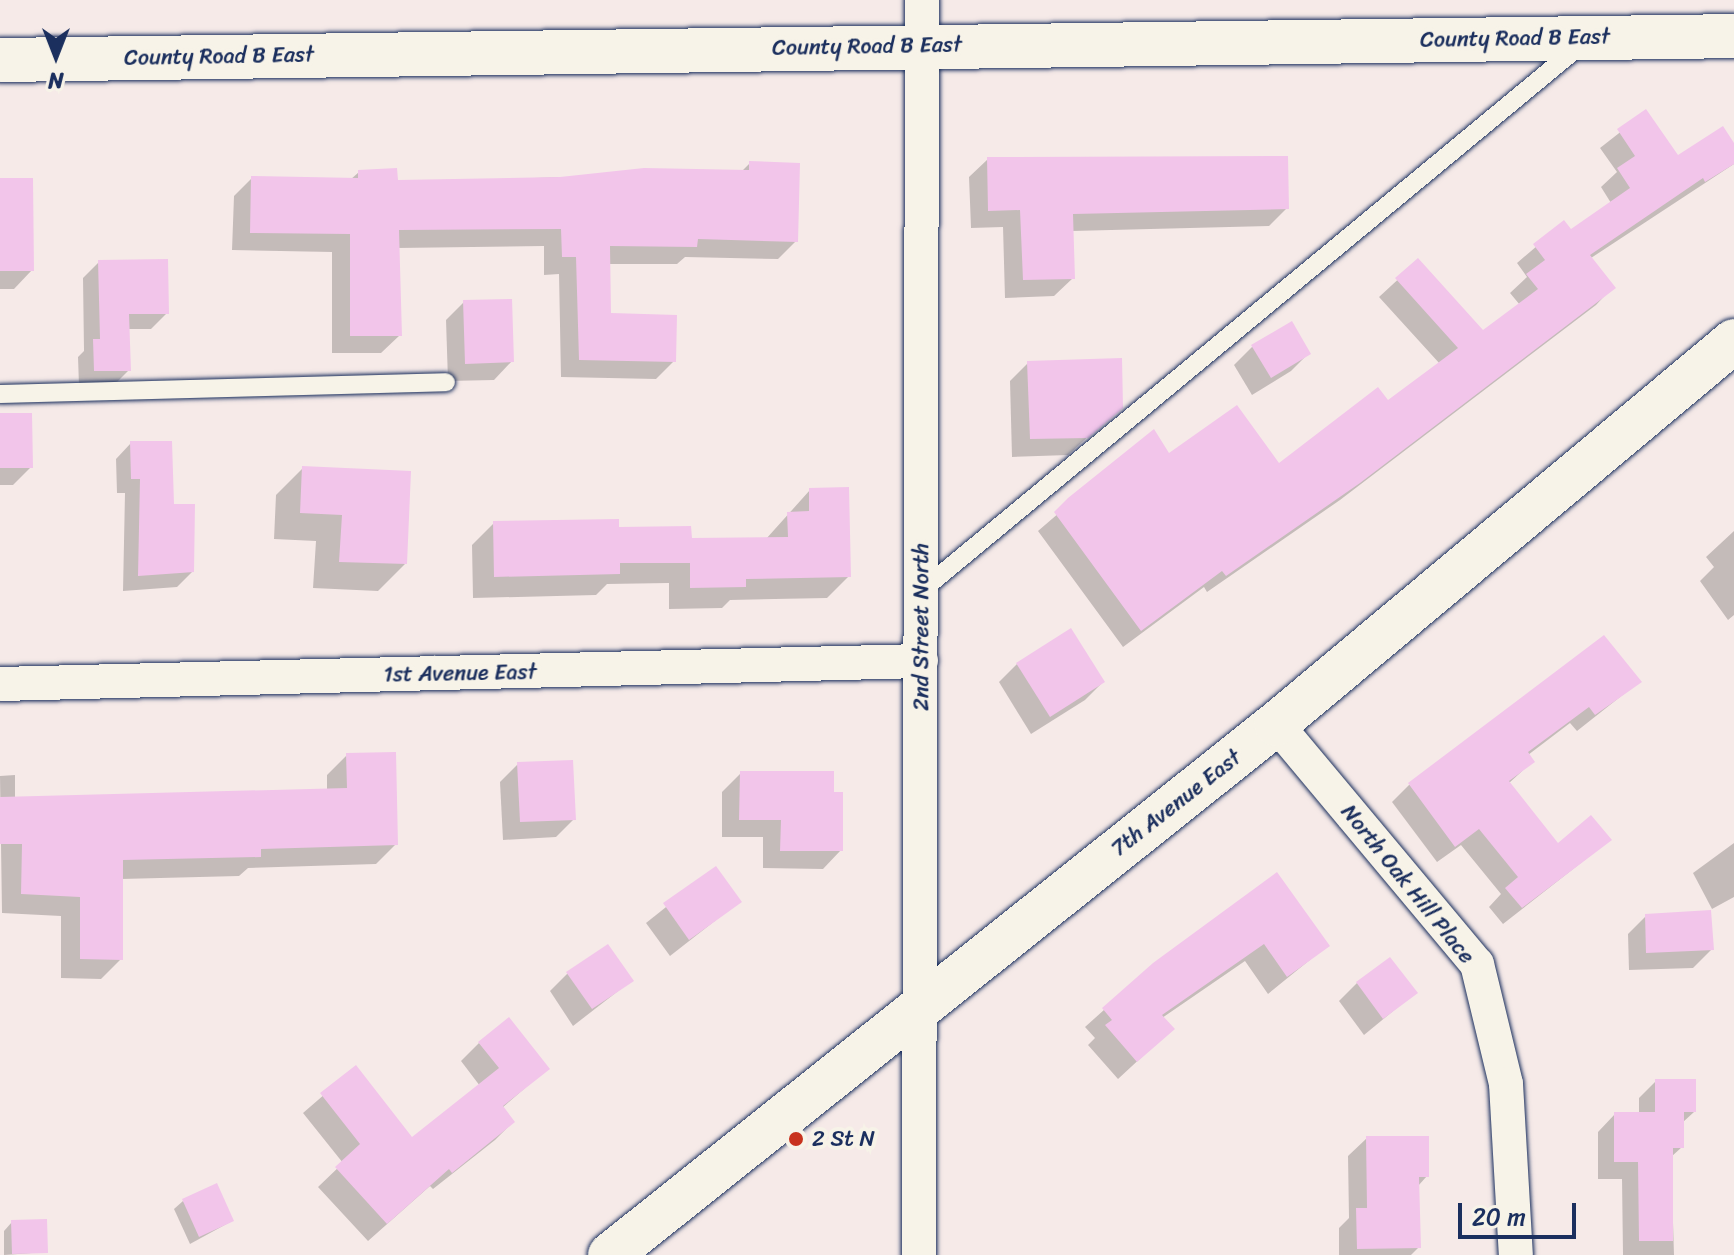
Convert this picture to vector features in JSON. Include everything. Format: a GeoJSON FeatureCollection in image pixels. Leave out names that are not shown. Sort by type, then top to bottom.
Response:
{"type":"FeatureCollection","features":[{"type":"Feature","properties":{"kind":"street","name":"2nd Street North"},"geometry":{"type":"LineString","coordinates":[[919,1255],[922,0]]}},
{"type":"Feature","properties":{"kind":"street","name":"County Road B East"},"geometry":{"type":"LineString","coordinates":[[0,60],[1734,36]]}},
{"type":"Feature","properties":{"kind":"street","name":"7th Avenue East"},"geometry":{"type":"LineString","coordinates":[[610,1255],[1276,724],[1734,341]]}},
{"type":"Feature","properties":{"kind":"street","name":"1st Avenue East"},"geometry":{"type":"LineString","coordinates":[[0,684],[921,661]]}},
{"type":"Feature","properties":{"kind":"street","name":"North Oak Hill Place"},"geometry":{"type":"LineString","coordinates":[[1276,724],[1477,964],[1506,1084],[1516,1255]]}},
{"type":"Feature","properties":{"kind":"lane"},"geometry":{"type":"LineString","coordinates":[[921,591],[1590,37]]}},
{"type":"Feature","properties":{"kind":"lane"},"geometry":{"type":"LineString","coordinates":[[0,394],[446,382]]}},
{"type":"Feature","properties":{"kind":"building"},"geometry":{"type":"Polygon","coordinates":[[[1646,109],[1678,155],[1723,126],[1734,143],[1734,164],[1705,182],[1703,178],[1590,255],[1616,288],[1360,483],[1226,576],[1222,571],[1141,631],[1054,512],[1154,429],[1169,453],[1237,405],[1279,463],[1378,387],[1388,400],[1458,348],[1395,278],[1418,258],[1483,330],[1538,289],[1526,274],[1545,260],[1533,244],[1564,220],[1571,229],[1630,188],[1617,168],[1635,156],[1617,129],[1646,109]]]}},
{"type":"Feature","properties":{"kind":"building"},"geometry":{"type":"Polygon","coordinates":[[[1288,156],[1289,209],[1073,214],[1075,279],[1023,280],[1020,210],[988,211],[987,157],[1288,156]]]}},
{"type":"Feature","properties":{"kind":"building"},"geometry":{"type":"Polygon","coordinates":[[[749,161],[800,163],[798,242],[698,239],[697,247],[610,246],[611,313],[677,315],[676,362],[579,360],[576,257],[562,257],[561,229],[399,230],[402,336],[350,336],[350,234],[250,233],[251,176],[358,178],[358,170],[397,168],[398,180],[560,177],[644,168],[749,170],[749,161]]]}},
{"type":"Feature","properties":{"kind":"building"},"geometry":{"type":"Polygon","coordinates":[[[0,178],[33,178],[34,271],[0,271],[0,178]]]}},
{"type":"Feature","properties":{"kind":"building"},"geometry":{"type":"Polygon","coordinates":[[[168,259],[169,314],[129,314],[131,371],[94,371],[93,339],[100,339],[98,260],[168,259]]]}},
{"type":"Feature","properties":{"kind":"building"},"geometry":{"type":"Polygon","coordinates":[[[512,299],[514,362],[465,364],[463,300],[512,299]]]}},
{"type":"Feature","properties":{"kind":"building"},"geometry":{"type":"Polygon","coordinates":[[[1292,321],[1311,354],[1271,378],[1251,345],[1292,321]]]}},
{"type":"Feature","properties":{"kind":"building"},"geometry":{"type":"Polygon","coordinates":[[[1122,358],[1123,408],[1088,438],[1030,439],[1027,361],[1122,358]]]}},
{"type":"Feature","properties":{"kind":"building"},"geometry":{"type":"Polygon","coordinates":[[[0,413],[32,413],[33,468],[0,468],[0,413]]]}},
{"type":"Feature","properties":{"kind":"building"},"geometry":{"type":"Polygon","coordinates":[[[130,441],[172,441],[174,504],[195,504],[194,572],[138,576],[140,479],[131,479],[130,441]]]}},
{"type":"Feature","properties":{"kind":"building"},"geometry":{"type":"Polygon","coordinates":[[[302,466],[411,471],[407,564],[339,562],[342,515],[300,513],[302,466]]]}},
{"type":"Feature","properties":{"kind":"building"},"geometry":{"type":"Polygon","coordinates":[[[849,487],[851,577],[746,579],[746,587],[690,588],[690,563],[620,563],[620,574],[494,577],[493,521],[619,519],[619,527],[691,526],[692,538],[788,537],[787,512],[809,511],[809,488],[849,487]]]}},
{"type":"Feature","properties":{"kind":"building"},"geometry":{"type":"Polygon","coordinates":[[[1071,628],[1105,682],[1050,717],[1016,663],[1071,628]]]}},
{"type":"Feature","properties":{"kind":"building"},"geometry":{"type":"Polygon","coordinates":[[[1604,635],[1642,682],[1595,715],[1589,707],[1528,752],[1535,762],[1509,781],[1558,843],[1591,815],[1612,840],[1522,908],[1505,888],[1518,877],[1479,829],[1455,847],[1408,783],[1604,635]]]}},
{"type":"Feature","properties":{"kind":"building"},"geometry":{"type":"Polygon","coordinates":[[[396,752],[398,845],[261,849],[261,857],[123,860],[123,960],[80,959],[80,897],[21,894],[22,844],[0,844],[0,797],[347,788],[346,753],[396,752]]]}},
{"type":"Feature","properties":{"kind":"building"},"geometry":{"type":"Polygon","coordinates":[[[573,760],[576,820],[520,822],[517,762],[573,760]]]}},
{"type":"Feature","properties":{"kind":"building"},"geometry":{"type":"Polygon","coordinates":[[[740,771],[834,771],[834,792],[843,792],[843,851],[780,851],[781,820],[739,820],[740,771]]]}},
{"type":"Feature","properties":{"kind":"building"},"geometry":{"type":"Polygon","coordinates":[[[716,866],[742,902],[689,940],[663,903],[716,866]]]}},
{"type":"Feature","properties":{"kind":"building"},"geometry":{"type":"Polygon","coordinates":[[[1277,872],[1330,946],[1287,977],[1264,944],[1162,1015],[1175,1029],[1137,1062],[1105,1025],[1112,1020],[1102,1008],[1153,963],[1277,872]]]}},
{"type":"Feature","properties":{"kind":"building"},"geometry":{"type":"Polygon","coordinates":[[[1711,910],[1714,950],[1646,953],[1645,914],[1711,910]]]}},
{"type":"Feature","properties":{"kind":"building"},"geometry":{"type":"Polygon","coordinates":[[[608,944],[634,981],[592,1009],[566,972],[608,944]]]}},
{"type":"Feature","properties":{"kind":"building"},"geometry":{"type":"Polygon","coordinates":[[[1390,957],[1418,993],[1383,1019],[1356,982],[1390,957]]]}},
{"type":"Feature","properties":{"kind":"building"},"geometry":{"type":"Polygon","coordinates":[[[509,1017],[550,1069],[503,1106],[515,1122],[452,1173],[449,1169],[387,1224],[335,1167],[360,1144],[320,1093],[356,1065],[412,1137],[499,1068],[478,1042],[509,1017]]]}},
{"type":"Feature","properties":{"kind":"building"},"geometry":{"type":"Polygon","coordinates":[[[1655,1079],[1696,1079],[1696,1112],[1684,1112],[1684,1148],[1673,1148],[1673,1241],[1639,1241],[1638,1162],[1614,1162],[1614,1112],[1655,1112],[1655,1079]]]}},
{"type":"Feature","properties":{"kind":"building"},"geometry":{"type":"Polygon","coordinates":[[[1366,1136],[1429,1136],[1429,1177],[1419,1177],[1421,1248],[1357,1249],[1356,1208],[1367,1208],[1366,1136]]]}},
{"type":"Feature","properties":{"kind":"building"},"geometry":{"type":"Polygon","coordinates":[[[217,1183],[234,1221],[199,1237],[182,1199],[217,1183]]]}},
{"type":"Feature","properties":{"kind":"building"},"geometry":{"type":"Polygon","coordinates":[[[47,1219],[48,1253],[12,1254],[11,1220],[47,1219]]]}},
{"type":"Feature","properties":{"kind":"place","name":"2 St N"},"geometry":{"type":"Point","coordinates":[796,1139]}}]}
